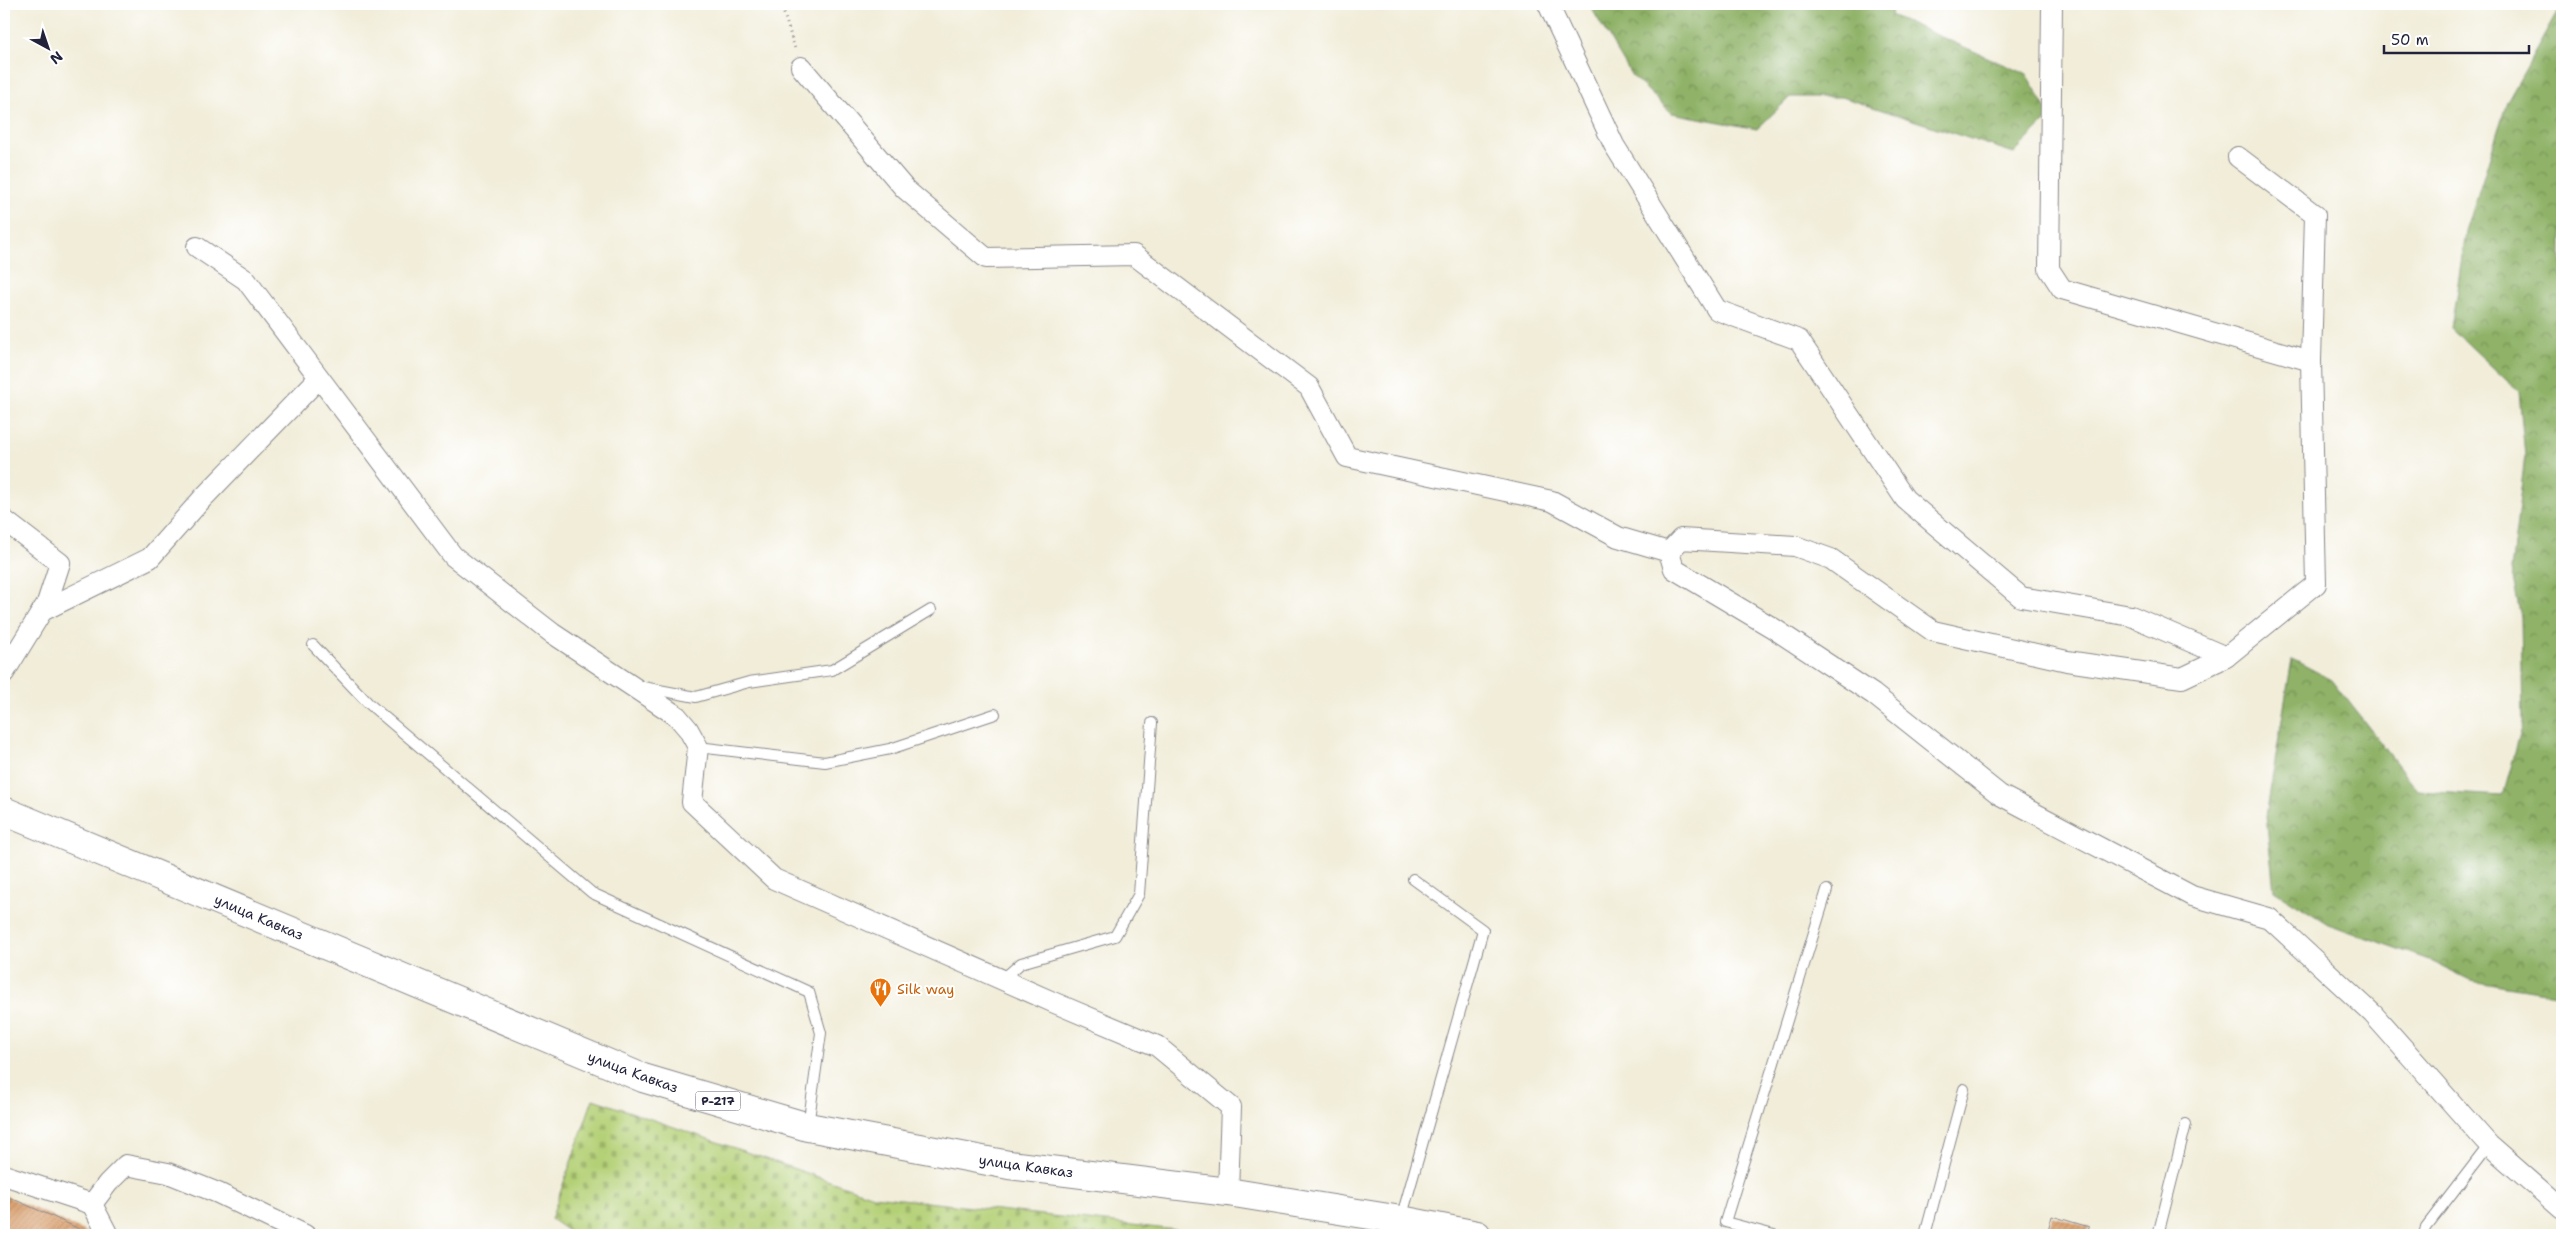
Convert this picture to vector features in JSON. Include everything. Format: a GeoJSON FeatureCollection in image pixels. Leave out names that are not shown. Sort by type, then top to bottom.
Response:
{"type":"FeatureCollection","features":[{"type":"Feature","properties":{"kind":"highway","name":"улица Кавказ"},"geometry":{"type":"LineString","coordinates":[[4,810],[643,1078],[808,1127],[1010,1165],[1228,1192],[1401,1220],[1477,1235]]}},
{"type":"Feature","properties":{"kind":"street"},"geometry":{"type":"LineString","coordinates":[[1548,4],[1614,145],[1717,310],[1798,340],[1905,499],[2021,597],[2131,616],[2226,657]]}},
{"type":"Feature","properties":{"kind":"street"},"geometry":{"type":"LineString","coordinates":[[2052,4],[2049,269],[2062,290],[2311,361]]}},
{"type":"Feature","properties":{"kind":"street"},"geometry":{"type":"LineString","coordinates":[[801,66],[905,189],[986,258],[1134,255],[1309,387],[1347,457],[1552,501],[1618,536],[1669,552]]}},
{"type":"Feature","properties":{"kind":"street"},"geometry":{"type":"LineString","coordinates":[[1669,552],[1681,539],[1795,546],[1831,559],[1933,631],[2067,661],[2182,678],[2226,657],[2316,584],[2311,361],[2315,215],[2238,157]]}},
{"type":"Feature","properties":{"kind":"street"},"geometry":{"type":"LineString","coordinates":[[197,247],[246,280],[453,556],[552,633],[677,716],[688,729],[698,747],[692,802],[774,879],[1157,1046],[1231,1107],[1228,1192]]}},
{"type":"Feature","properties":{"kind":"street"},"geometry":{"type":"LineString","coordinates":[[42,611],[150,558],[203,498],[319,378]]}},
{"type":"Feature","properties":{"kind":"street"},"geometry":{"type":"LineString","coordinates":[[4,520],[60,563],[42,611],[4,673]]}},
{"type":"Feature","properties":{"kind":"street"},"geometry":{"type":"LineString","coordinates":[[1669,552],[1674,569],[1774,628],[1873,694],[2000,795],[2192,896],[2269,918],[2373,1014],[2489,1145],[2562,1209]]}},
{"type":"Feature","properties":{"kind":"street"},"geometry":{"type":"LineString","coordinates":[[92,1204],[108,1182],[126,1165],[168,1173],[218,1193],[305,1235]]}},
{"type":"Feature","properties":{"kind":"street"},"geometry":{"type":"LineString","coordinates":[[4,1175],[92,1204],[108,1235]]}},
{"type":"Feature","properties":{"kind":"lane"},"geometry":{"type":"LineString","coordinates":[[628,684],[696,697],[749,682],[832,670],[931,610]]}},
{"type":"Feature","properties":{"kind":"lane"},"geometry":{"type":"LineString","coordinates":[[313,645],[368,703],[592,893],[809,992],[821,1032],[808,1127]]}},
{"type":"Feature","properties":{"kind":"lane"},"geometry":{"type":"LineString","coordinates":[[698,747],[825,762],[890,749],[995,714]]}},
{"type":"Feature","properties":{"kind":"lane"},"geometry":{"type":"LineString","coordinates":[[1002,980],[1021,963],[1115,936],[1139,894],[1152,723]]}},
{"type":"Feature","properties":{"kind":"lane"},"geometry":{"type":"LineString","coordinates":[[1401,1220],[1484,930],[1413,879]]}},
{"type":"Feature","properties":{"kind":"lane"},"geometry":{"type":"LineString","coordinates":[[1774,1235],[1725,1222],[1827,890]]}},
{"type":"Feature","properties":{"kind":"lane"},"geometry":{"type":"LineString","coordinates":[[1925,1235],[1964,1089]]}},
{"type":"Feature","properties":{"kind":"lane"},"geometry":{"type":"LineString","coordinates":[[2158,1235],[2186,1124]]}},
{"type":"Feature","properties":{"kind":"lane"},"geometry":{"type":"LineString","coordinates":[[2424,1235],[2426,1227],[2489,1145]]}},
{"type":"Feature","properties":{"kind":"path"},"geometry":{"type":"LineString","coordinates":[[782,4],[801,66]]}},
{"type":"Feature","properties":{"kind":"green space"},"geometry":{"type":"Polygon","coordinates":[[[1589,4],[1893,4],[1891,15],[2026,74],[2051,116],[2014,153],[1842,97],[1790,97],[1757,129],[1672,113],[1632,76],[1589,4]]]}},
{"type":"Feature","properties":{"kind":"green space"},"geometry":{"type":"Polygon","coordinates":[[[2562,4],[2562,995],[2470,980],[2432,961],[2328,924],[2274,890],[2266,816],[2292,659],[2332,680],[2418,791],[2503,796],[2523,724],[2521,617],[2511,570],[2525,456],[2519,392],[2451,328],[2466,232],[2507,102],[2562,4]]]}},
{"type":"Feature","properties":{"kind":"green space"},"geometry":{"type":"Polygon","coordinates":[[[593,1099],[873,1196],[1221,1235],[574,1235],[551,1219],[593,1099]]]}},
{"type":"Feature","properties":{"kind":"building"},"geometry":{"type":"Polygon","coordinates":[[[4,1195],[92,1235],[11,1235],[4,1232],[4,1195]]]}},
{"type":"Feature","properties":{"kind":"building"},"geometry":{"type":"Polygon","coordinates":[[[2052,1216],[2089,1227],[2087,1235],[2047,1235],[2052,1216]]]}},
{"type":"Feature","properties":{"kind":"place","name":"Silk way"},"geometry":{"type":"Point","coordinates":[881,1008]}}]}
